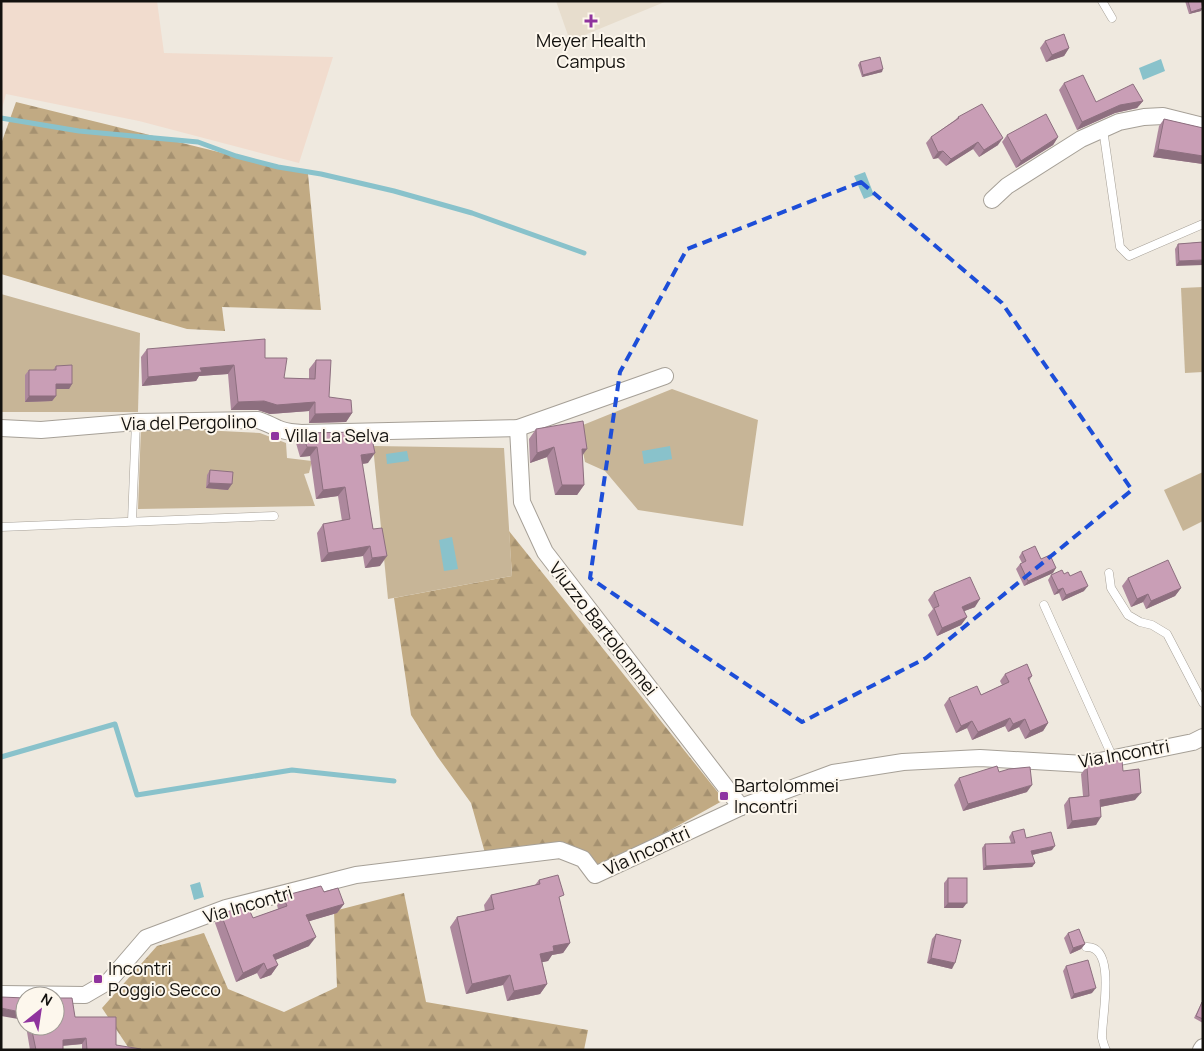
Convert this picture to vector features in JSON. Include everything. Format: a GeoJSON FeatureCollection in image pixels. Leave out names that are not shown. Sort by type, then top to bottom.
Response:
{"type":"FeatureCollection","features":[{"type":"Feature","properties":{"kind":"street"},"geometry":{"type":"LineString","coordinates":[[992,200],[1007,186],[1081,140],[1119,122],[1144,117],[1163,116],[1203,126]]}},
{"type":"Feature","properties":{"kind":"street","name":"Via del Pergolino"},"geometry":{"type":"LineString","coordinates":[[1,428],[41,430],[136,422],[258,420],[287,432],[301,433],[518,428],[665,376]]}},
{"type":"Feature","properties":{"kind":"street","name":"Viuzzo Bartolommei"},"geometry":{"type":"LineString","coordinates":[[518,428],[522,502],[545,552],[741,807]]}},
{"type":"Feature","properties":{"kind":"street","name":"Via Incontri"},"geometry":{"type":"LineString","coordinates":[[1,994],[85,995],[109,981],[146,938],[226,908],[356,875],[560,850],[583,859],[595,875],[741,807],[833,773],[903,762],[980,758],[1086,764],[1193,742],[1203,737]]}},
{"type":"Feature","properties":{"kind":"lane"},"geometry":{"type":"LineString","coordinates":[[1102,1],[1112,18]]}},
{"type":"Feature","properties":{"kind":"lane"},"geometry":{"type":"LineString","coordinates":[[1103,129],[1120,247],[1129,256],[1203,224]]}},
{"type":"Feature","properties":{"kind":"lane"},"geometry":{"type":"LineString","coordinates":[[132,521],[136,422]]}},
{"type":"Feature","properties":{"kind":"lane"},"geometry":{"type":"LineString","coordinates":[[1,527],[274,516]]}},
{"type":"Feature","properties":{"kind":"lane"},"geometry":{"type":"LineString","coordinates":[[1109,573],[1111,588],[1128,616],[1140,622],[1152,624],[1167,634],[1203,703]]}},
{"type":"Feature","properties":{"kind":"lane"},"geometry":{"type":"LineString","coordinates":[[1044,605],[1113,758]]}},
{"type":"Feature","properties":{"kind":"lane"},"geometry":{"type":"LineString","coordinates":[[1086,947],[1090,946],[1099,951],[1102,956],[1106,989],[1102,1040],[1106,1050]]}},
{"type":"Feature","properties":{"kind":"highlighted area"},"geometry":{"type":"Polygon","coordinates":[[[861,182],[1002,303],[1132,490],[926,658],[802,722],[590,578],[620,372],[687,249],[861,182]]]}},
{"type":"Feature","properties":{"kind":"shaded area"},"geometry":{"type":"Polygon","coordinates":[[[1,1],[157,1],[164,53],[333,57],[299,163],[139,121],[6,94],[1,112],[1,1]]]}},
{"type":"Feature","properties":{"kind":"shaded area","name":"Meyer Health Campus"},"geometry":{"type":"Polygon","coordinates":[[[556,1],[667,1],[570,41],[556,1]]]}},
{"type":"Feature","properties":{"kind":"shaded area"},"geometry":{"type":"Polygon","coordinates":[[[1203,287],[1203,372],[1185,373],[1181,288],[1203,287]]]}},
{"type":"Feature","properties":{"kind":"shaded area"},"geometry":{"type":"Polygon","coordinates":[[[1,294],[140,333],[138,412],[1,412],[1,294]]]}},
{"type":"Feature","properties":{"kind":"shaded area"},"geometry":{"type":"Polygon","coordinates":[[[672,389],[758,420],[743,526],[638,510],[605,471],[585,462],[578,427],[672,389]]]}},
{"type":"Feature","properties":{"kind":"shaded area"},"geometry":{"type":"Polygon","coordinates":[[[141,427],[260,433],[286,443],[287,458],[312,461],[309,473],[304,474],[315,506],[138,509],[141,427]]]}},
{"type":"Feature","properties":{"kind":"shaded area"},"geometry":{"type":"Polygon","coordinates":[[[373,446],[504,448],[512,576],[388,599],[373,446]]]}},
{"type":"Feature","properties":{"kind":"shaded area"},"geometry":{"type":"Polygon","coordinates":[[[1203,472],[1203,521],[1183,531],[1164,490],[1203,472]]]}},
{"type":"Feature","properties":{"kind":"green space"},"geometry":{"type":"Polygon","coordinates":[[[16,102],[308,174],[321,310],[222,307],[225,331],[187,329],[1,274],[1,144],[16,102]]]}},
{"type":"Feature","properties":{"kind":"green space"},"geometry":{"type":"Polygon","coordinates":[[[509,531],[724,800],[597,867],[582,852],[485,853],[471,803],[437,756],[411,715],[394,598],[512,576],[509,531]]]}},
{"type":"Feature","properties":{"kind":"green space"},"geometry":{"type":"Polygon","coordinates":[[[404,893],[426,1002],[588,1030],[584,1050],[130,1050],[102,1008],[157,946],[204,933],[228,989],[284,1012],[337,987],[334,911],[404,893]]]}},
{"type":"Feature","properties":{"kind":"water"},"geometry":{"type":"Polygon","coordinates":[[[1161,59],[1165,71],[1143,80],[1139,68],[1161,59]]]}},
{"type":"Feature","properties":{"kind":"water"},"geometry":{"type":"Polygon","coordinates":[[[865,172],[874,195],[864,199],[854,176],[865,172]]]}},
{"type":"Feature","properties":{"kind":"water"},"geometry":{"type":"Polygon","coordinates":[[[670,446],[672,459],[644,464],[642,451],[670,446]]]}},
{"type":"Feature","properties":{"kind":"water"},"geometry":{"type":"Polygon","coordinates":[[[407,451],[409,461],[387,464],[386,454],[407,451]]]}},
{"type":"Feature","properties":{"kind":"water"},"geometry":{"type":"Polygon","coordinates":[[[452,537],[458,569],[444,571],[439,540],[452,537]]]}},
{"type":"Feature","properties":{"kind":"water"},"geometry":{"type":"Polygon","coordinates":[[[200,882],[204,897],[194,900],[190,885],[200,882]]]}},
{"type":"Feature","properties":{"kind":"building"},"geometry":{"type":"Polygon","coordinates":[[[1188,1],[1201,1],[1203,8],[1191,12],[1188,1]]]}},
{"type":"Feature","properties":{"kind":"building"},"geometry":{"type":"Polygon","coordinates":[[[1064,34],[1069,48],[1052,55],[1045,41],[1064,34]]]}},
{"type":"Feature","properties":{"kind":"building"},"geometry":{"type":"Polygon","coordinates":[[[880,57],[883,69],[863,75],[860,62],[880,57]]]}},
{"type":"Feature","properties":{"kind":"building"},"geometry":{"type":"Polygon","coordinates":[[[1083,75],[1096,102],[1133,84],[1143,101],[1120,105],[1082,122],[1064,83],[1083,75]]]}},
{"type":"Feature","properties":{"kind":"building"},"geometry":{"type":"Polygon","coordinates":[[[982,104],[1003,138],[984,150],[978,142],[951,159],[943,151],[938,152],[931,137],[958,117],[982,104]]]}},
{"type":"Feature","properties":{"kind":"building"},"geometry":{"type":"Polygon","coordinates":[[[1046,114],[1058,137],[1021,161],[1007,135],[1046,114]]]}},
{"type":"Feature","properties":{"kind":"building"},"geometry":{"type":"Polygon","coordinates":[[[1164,119],[1203,128],[1203,156],[1158,149],[1164,119]]]}},
{"type":"Feature","properties":{"kind":"building"},"geometry":{"type":"Polygon","coordinates":[[[1203,242],[1203,260],[1179,261],[1178,244],[1203,242]]]}},
{"type":"Feature","properties":{"kind":"building"},"geometry":{"type":"Polygon","coordinates":[[[265,339],[265,358],[287,358],[284,378],[315,379],[316,360],[331,360],[329,397],[351,400],[352,413],[315,414],[315,402],[277,405],[264,401],[238,402],[234,365],[200,368],[202,372],[148,377],[147,349],[265,339]]]}},
{"type":"Feature","properties":{"kind":"building"},"geometry":{"type":"Polygon","coordinates":[[[72,365],[72,384],[56,384],[56,396],[29,396],[29,370],[56,370],[56,366],[72,365]]]}},
{"type":"Feature","properties":{"kind":"building"},"geometry":{"type":"Polygon","coordinates":[[[583,421],[587,449],[582,449],[584,485],[562,485],[554,447],[537,453],[536,429],[583,421]]]}},
{"type":"Feature","properties":{"kind":"building"},"geometry":{"type":"Polygon","coordinates":[[[361,432],[362,441],[372,439],[375,453],[361,455],[373,529],[382,528],[387,556],[372,558],[370,546],[328,553],[323,524],[350,519],[345,487],[323,490],[317,447],[307,447],[302,433],[361,432]]]}},
{"type":"Feature","properties":{"kind":"building"},"geometry":{"type":"Polygon","coordinates":[[[210,470],[233,472],[232,484],[209,483],[210,470]]]}},
{"type":"Feature","properties":{"kind":"building"},"geometry":{"type":"Polygon","coordinates":[[[1035,546],[1041,559],[1050,555],[1056,568],[1028,581],[1020,564],[1026,561],[1022,552],[1035,546]]]}},
{"type":"Feature","properties":{"kind":"building"},"geometry":{"type":"Polygon","coordinates":[[[1168,560],[1181,588],[1151,601],[1148,594],[1137,599],[1128,578],[1168,560]]]}},
{"type":"Feature","properties":{"kind":"building"},"geometry":{"type":"Polygon","coordinates":[[[1062,570],[1064,574],[1068,572],[1070,576],[1081,571],[1088,586],[1066,595],[1063,588],[1058,590],[1051,575],[1062,570]]]}},
{"type":"Feature","properties":{"kind":"building"},"geometry":{"type":"Polygon","coordinates":[[[970,577],[980,599],[962,607],[967,617],[942,628],[934,608],[939,606],[934,592],[970,577]]]}},
{"type":"Feature","properties":{"kind":"building"},"geometry":{"type":"Polygon","coordinates":[[[1027,664],[1032,676],[1028,678],[1048,723],[1030,731],[1025,719],[1013,724],[1010,718],[978,732],[972,721],[961,726],[949,698],[977,686],[981,695],[1009,682],[1005,674],[1027,664]]]}},
{"type":"Feature","properties":{"kind":"building"},"geometry":{"type":"Polygon","coordinates":[[[1122,760],[1123,771],[1139,769],[1141,793],[1100,800],[1101,817],[1072,821],[1069,798],[1089,796],[1087,766],[1122,760]]]}},
{"type":"Feature","properties":{"kind":"building"},"geometry":{"type":"Polygon","coordinates":[[[997,766],[999,772],[1030,767],[1032,785],[968,804],[959,778],[997,766]]]}},
{"type":"Feature","properties":{"kind":"building"},"geometry":{"type":"Polygon","coordinates":[[[1024,829],[1026,838],[1051,832],[1055,846],[1031,851],[1035,863],[986,866],[985,844],[1015,843],[1012,832],[1024,829]]]}},
{"type":"Feature","properties":{"kind":"building"},"geometry":{"type":"Polygon","coordinates":[[[558,875],[564,895],[559,897],[570,943],[553,946],[554,951],[540,954],[547,984],[514,991],[510,975],[472,984],[457,917],[494,909],[491,895],[540,884],[539,880],[558,875]]]}},
{"type":"Feature","properties":{"kind":"building"},"geometry":{"type":"Polygon","coordinates":[[[948,878],[967,878],[967,903],[948,903],[948,878]]]}},
{"type":"Feature","properties":{"kind":"building"},"geometry":{"type":"Polygon","coordinates":[[[321,886],[324,892],[338,888],[344,904],[306,915],[316,937],[273,955],[278,965],[267,970],[264,963],[243,973],[221,914],[247,905],[253,918],[287,906],[283,896],[321,886]]]}},
{"type":"Feature","properties":{"kind":"building"},"geometry":{"type":"Polygon","coordinates":[[[1079,929],[1085,944],[1073,948],[1068,933],[1079,929]]]}},
{"type":"Feature","properties":{"kind":"building"},"geometry":{"type":"Polygon","coordinates":[[[936,934],[961,940],[955,963],[931,958],[936,934]]]}},
{"type":"Feature","properties":{"kind":"building"},"geometry":{"type":"Polygon","coordinates":[[[1088,960],[1096,988],[1074,994],[1066,966],[1088,960]]]}},
{"type":"Feature","properties":{"kind":"building"},"geometry":{"type":"Polygon","coordinates":[[[1,997],[15,998],[15,1011],[1,1008],[1,997]]]}},
{"type":"Feature","properties":{"kind":"building"},"geometry":{"type":"Polygon","coordinates":[[[65,998],[72,998],[75,1017],[116,1017],[116,1045],[141,1049],[87,1050],[86,1038],[63,1040],[63,1050],[36,1050],[33,1036],[65,1036],[65,998]]]}},
{"type":"Feature","properties":{"kind":"building"},"geometry":{"type":"Polygon","coordinates":[[[1203,1003],[1203,1019],[1196,1016],[1203,1003]]]}},
{"type":"Feature","properties":{"kind":"waterway"},"geometry":{"type":"LineString","coordinates":[[1,118],[79,131],[198,142],[236,156],[278,167],[321,174],[394,191],[472,213],[584,253]]}},
{"type":"Feature","properties":{"kind":"waterway"},"geometry":{"type":"LineString","coordinates":[[1,757],[115,724],[137,795],[292,770],[394,781]]}},
{"type":"Feature","properties":{"kind":"place","name":"Meyer Health Campus"},"geometry":{"type":"Point","coordinates":[591,21]}},
{"type":"Feature","properties":{"kind":"place","name":"Villa La Selva"},"geometry":{"type":"Point","coordinates":[275,436]}},
{"type":"Feature","properties":{"kind":"place","name":"Bartolommei Incontri"},"geometry":{"type":"Point","coordinates":[724,796]}},
{"type":"Feature","properties":{"kind":"place","name":"Incontri Poggio Secco"},"geometry":{"type":"Point","coordinates":[98,979]}}]}
